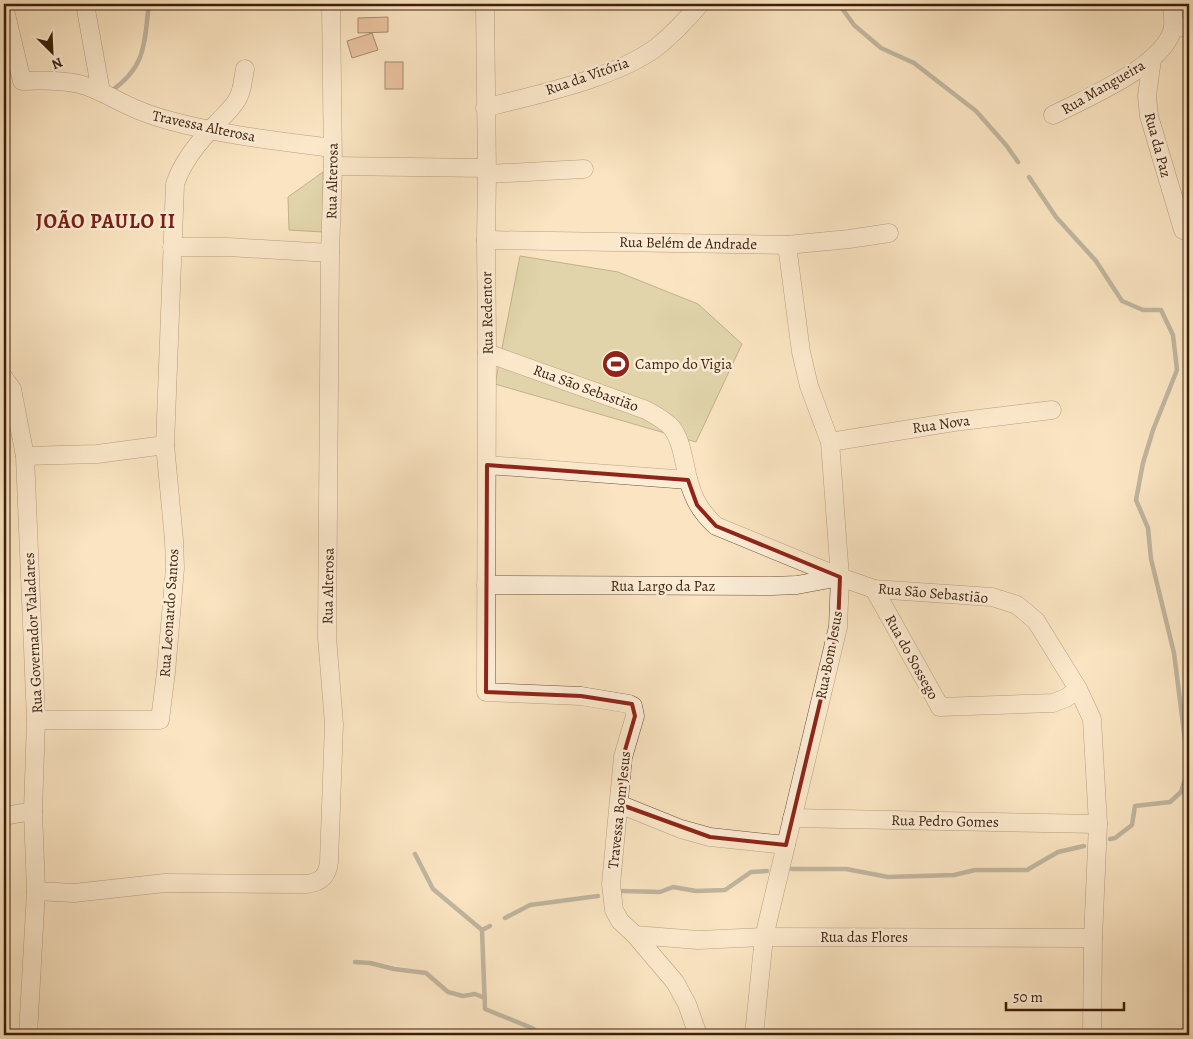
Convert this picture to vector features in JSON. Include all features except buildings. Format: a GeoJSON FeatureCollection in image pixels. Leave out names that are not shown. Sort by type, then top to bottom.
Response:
{"type":"FeatureCollection","features":[{"type":"Feature","properties":{"kind":"street"},"geometry":{"type":"LineString","coordinates":[[85,4],[92,51],[101,92]]}},
{"type":"Feature","properties":{"kind":"street","name":"Rua Alterosa"},"geometry":{"type":"LineString","coordinates":[[36,891],[74,892],[165,883],[306,884],[323,879],[327,872],[329,862],[334,724],[327,637],[330,253],[333,166],[331,4]]}},
{"type":"Feature","properties":{"kind":"street","name":"Rua Redentor"},"geometry":{"type":"LineString","coordinates":[[484,4],[487,171],[486,692]]}},
{"type":"Feature","properties":{"kind":"street","name":"Rua da Vitória"},"geometry":{"type":"LineString","coordinates":[[485,108],[555,89],[624,65],[649,52],[669,37],[700,4]]}},
{"type":"Feature","properties":{"kind":"street","name":"Rua Mangueira"},"geometry":{"type":"LineString","coordinates":[[1053,115],[1134,72],[1152,59],[1181,27],[1173,4]]}},
{"type":"Feature","properties":{"kind":"street","name":"Travessa Alterosa"},"geometry":{"type":"LineString","coordinates":[[4,6],[22,81],[61,81],[80,84],[147,114],[210,130],[280,142],[332,148]]}},
{"type":"Feature","properties":{"kind":"street","name":"Rua da Paz"},"geometry":{"type":"LineString","coordinates":[[1152,59],[1147,96],[1149,116],[1183,230]]}},
{"type":"Feature","properties":{"kind":"street","name":"Rua Leonardo Santos"},"geometry":{"type":"LineString","coordinates":[[36,720],[160,720],[175,568],[165,445],[168,406],[175,184],[180,169],[210,130],[235,103],[242,88],[245,69]]}},
{"type":"Feature","properties":{"kind":"street"},"geometry":{"type":"LineString","coordinates":[[333,166],[487,171],[584,170]]}},
{"type":"Feature","properties":{"kind":"street","name":"Rua Belém de Andrade"},"geometry":{"type":"LineString","coordinates":[[486,240],[787,244],[849,239],[889,233]]}},
{"type":"Feature","properties":{"kind":"street","name":"Rua Bom Jesus"},"geometry":{"type":"LineString","coordinates":[[754,1035],[764,937],[838,628],[840,577],[830,442],[809,386],[801,352],[787,244]]}},
{"type":"Feature","properties":{"kind":"street"},"geometry":{"type":"LineString","coordinates":[[172,247],[294,250],[330,253]]}},
{"type":"Feature","properties":{"kind":"street","name":"Rua São Sebastião"},"geometry":{"type":"LineString","coordinates":[[487,353],[646,410],[662,419],[671,427],[678,439],[688,480],[697,505],[716,526],[874,589],[992,597],[1017,605],[1036,621],[1078,689],[1092,719],[1098,824],[1093,938],[1092,1035]]}},
{"type":"Feature","properties":{"kind":"street","name":"Rua Governador Valadares"},"geometry":{"type":"LineString","coordinates":[[4,378],[12,389],[25,456],[36,720],[33,811],[36,891]]}},
{"type":"Feature","properties":{"kind":"street","name":"Rua Nova"},"geometry":{"type":"LineString","coordinates":[[830,442],[954,422],[1052,410]]}},
{"type":"Feature","properties":{"kind":"street"},"geometry":{"type":"LineString","coordinates":[[25,456],[97,454],[165,445]]}},
{"type":"Feature","properties":{"kind":"street"},"geometry":{"type":"LineString","coordinates":[[487,465],[688,480]]}},
{"type":"Feature","properties":{"kind":"street","name":"Rua Largo da Paz"},"geometry":{"type":"LineString","coordinates":[[486,585],[754,587],[797,585],[840,577]]}},
{"type":"Feature","properties":{"kind":"street","name":"Rua do Sossego"},"geometry":{"type":"LineString","coordinates":[[874,589],[940,707],[1053,703],[1066,698],[1078,689]]}},
{"type":"Feature","properties":{"kind":"street","name":"Travessa Bom Jesus"},"geometry":{"type":"LineString","coordinates":[[486,692],[581,696],[633,706],[636,716],[623,757],[610,884],[614,910],[620,921],[635,935],[674,982],[682,995],[698,1035]]}},
{"type":"Feature","properties":{"kind":"street"},"geometry":{"type":"LineString","coordinates":[[618,804],[681,829],[710,837],[786,846]]}},
{"type":"Feature","properties":{"kind":"street"},"geometry":{"type":"LineString","coordinates":[[4,816],[33,811]]}},
{"type":"Feature","properties":{"kind":"street","name":"Rua Pedro Gomes"},"geometry":{"type":"LineString","coordinates":[[792,818],[1098,824]]}},
{"type":"Feature","properties":{"kind":"street"},"geometry":{"type":"LineString","coordinates":[[28,1035],[36,891]]}},
{"type":"Feature","properties":{"kind":"street","name":"Rua das Flores"},"geometry":{"type":"LineString","coordinates":[[635,935],[698,940],[764,937],[1093,938]]}},
{"type":"Feature","properties":{"kind":"highlighted area"},"geometry":{"type":"Polygon","coordinates":[[[487,465],[688,480],[697,505],[716,526],[840,577],[838,627],[786,845],[710,837],[619,804],[623,757],[635,716],[632,704],[581,696],[486,692],[487,465]]]}},
{"type":"Feature","properties":{"kind":"shaded area"},"geometry":{"type":"Polygon","coordinates":[[[323,172],[323,232],[289,230],[288,197],[323,172]]]}},
{"type":"Feature","properties":{"kind":"shaded area","name":"Campo do Vigia"},"geometry":{"type":"Polygon","coordinates":[[[520,256],[618,272],[698,304],[742,344],[696,442],[495,384],[520,256]]]}},
{"type":"Feature","properties":{"kind":"waterway"},"geometry":{"type":"LineString","coordinates":[[111,91],[123,82],[138,63],[142,53],[149,4]]}},
{"type":"Feature","properties":{"kind":"waterway"},"geometry":{"type":"LineString","coordinates":[[839,4],[854,25],[881,48],[914,63],[976,111],[1006,145],[1018,162]]}},
{"type":"Feature","properties":{"kind":"waterway"},"geometry":{"type":"LineString","coordinates":[[1029,177],[1056,217],[1096,261],[1122,301],[1143,310],[1161,310],[1173,335],[1177,370],[1153,430],[1143,463],[1136,500],[1148,528],[1151,559],[1174,653],[1186,748],[1186,776],[1181,792],[1170,802],[1135,806],[1132,825],[1115,838],[1110,839]]}},
{"type":"Feature","properties":{"kind":"waterway"},"geometry":{"type":"LineString","coordinates":[[792,869],[846,869],[888,877],[954,875],[975,870],[1027,870],[1058,852],[1084,846]]}},
{"type":"Feature","properties":{"kind":"waterway"},"geometry":{"type":"LineString","coordinates":[[415,854],[433,889],[482,930],[485,1009],[532,1028],[542,1035]]}},
{"type":"Feature","properties":{"kind":"waterway"},"geometry":{"type":"LineString","coordinates":[[622,891],[660,892],[673,887],[696,891],[725,890],[751,872],[767,871]]}},
{"type":"Feature","properties":{"kind":"waterway"},"geometry":{"type":"LineString","coordinates":[[505,918],[530,905],[598,896]]}},
{"type":"Feature","properties":{"kind":"waterway"},"geometry":{"type":"LineString","coordinates":[[482,930],[490,926]]}},
{"type":"Feature","properties":{"kind":"waterway"},"geometry":{"type":"LineString","coordinates":[[355,962],[426,973],[448,992],[463,996],[475,994],[485,998]]}},
{"type":"Feature","properties":{"kind":"place","name":"Campo do Vigia"},"geometry":{"type":"Point","coordinates":[616,364]}},
{"type":"Feature","properties":{"kind":"district","name":"JOÃO PAULO II"},"geometry":{"type":"Point","coordinates":[106,221]}}]}
